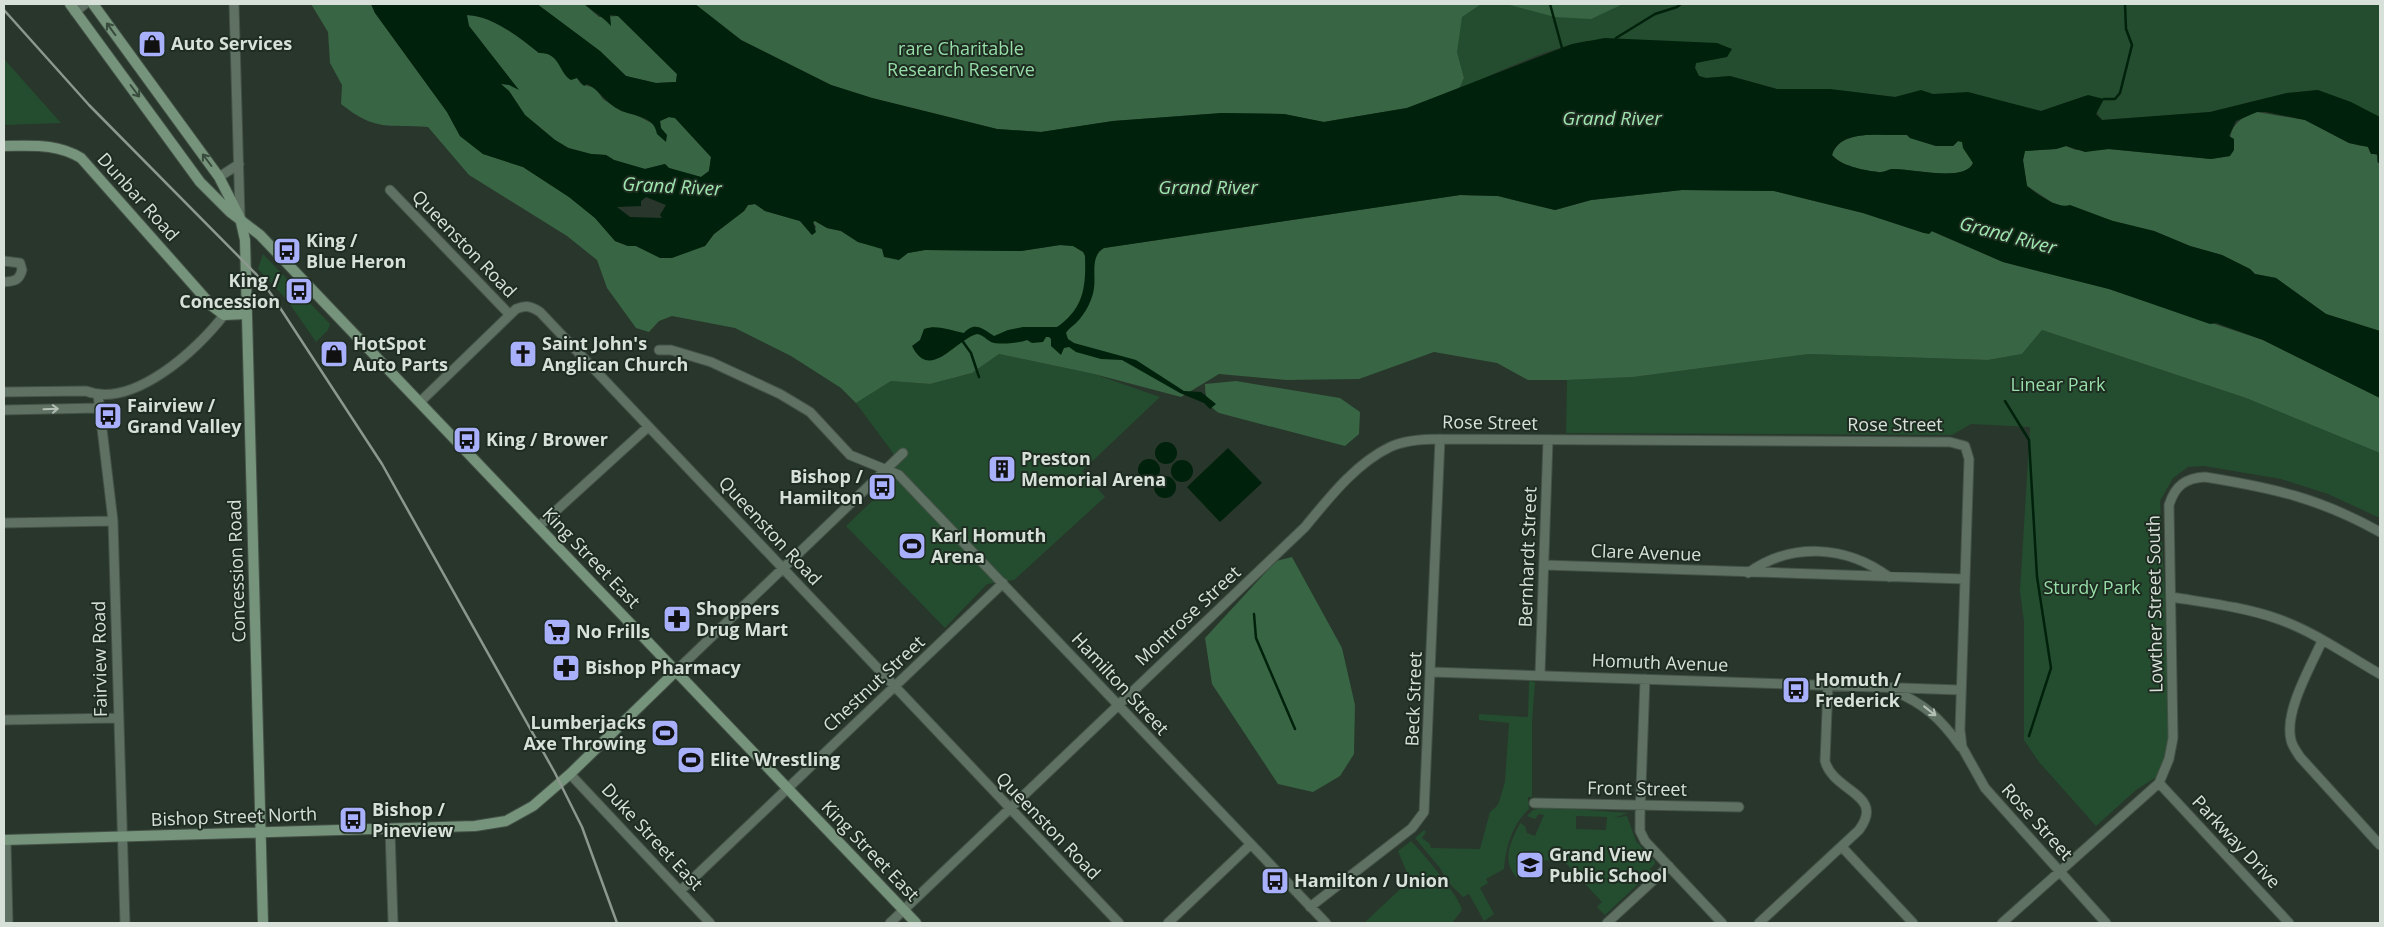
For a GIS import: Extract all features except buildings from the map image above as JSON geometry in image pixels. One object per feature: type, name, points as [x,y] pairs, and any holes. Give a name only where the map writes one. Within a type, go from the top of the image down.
[{"type":"main road","points":[[93,4],[219,177],[240,218]]},
{"type":"main road","name":"King Street East","points":[[72,8],[154,116],[200,182],[230,212],[260,235],[916,923]]},
{"type":"main road","points":[[154,116],[167,107]]},
{"type":"main road","name":"Dunbar Road","points":[[4,146],[45,145],[70,151],[81,158],[212,306],[224,316]]},
{"type":"main road","name":"Concession Road","points":[[240,218],[245,240],[263,923]]},
{"type":"main road","points":[[224,316],[246,314]]},
{"type":"main road","name":"Bishop Street North","points":[[5,840],[390,829],[475,826],[498,823],[524,813],[570,774],[676,670]]},
{"type":"street","points":[[72,8],[85,4]]},
{"type":"street","points":[[234,4],[240,218]]},
{"type":"street","points":[[219,177],[239,164]]},
{"type":"street","name":"Queenston Road","points":[[390,190],[509,314],[523,306],[532,307],[540,312],[1119,923]]},
{"type":"street","points":[[4,261],[13,261],[20,264],[22,270],[20,277],[15,281],[4,282]]},
{"type":"street","points":[[420,402],[509,314]]},
{"type":"street","points":[[4,392],[86,391],[98,395],[121,392],[165,373],[224,316]]},
{"type":"street","name":"Hamilton Street","points":[[659,350],[672,350],[711,362],[780,394],[810,412],[850,455],[899,474],[1326,923]]},
{"type":"street","name":"Fairview Road","points":[[98,395],[113,521],[125,923]]},
{"type":"street","points":[[4,410],[99,408]]},
{"type":"street","points":[[538,527],[648,427]]},
{"type":"street","name":"Rose Street","points":[[1319,510],[1339,486],[1370,459],[1391,446],[1418,439],[1960,443],[1968,452],[1969,459],[1960,730],[1962,747],[1985,788],[2106,923]]},
{"type":"street","name":"Beck Street","points":[[1310,907],[1412,828],[1424,812],[1440,439]]},
{"type":"street","name":"Bernhardt Street","points":[[1540,674],[1548,440]]},
{"type":"street","points":[[676,670],[784,569],[903,453]]},
{"type":"street","name":"Lowther Street South","points":[[2002,923],[2159,782],[2169,759],[2173,738],[2170,505],[2172,494],[2180,484],[2192,478],[2205,477],[2282,491],[2323,503],[2380,532]]},
{"type":"street","name":"Montrose Street","points":[[890,923],[1305,527],[1319,510]]},
{"type":"street","points":[[4,523],[113,521]]},
{"type":"street","points":[[1748,573],[1764,561],[1789,553],[1818,551],[1847,555],[1872,565],[1889,577]]},
{"type":"street","name":"Clare Avenue","points":[[1544,565],[1964,580]]},
{"type":"street","name":"Chestnut Street","points":[[680,891],[1003,584]]},
{"type":"street","points":[[2172,597],[2252,611],[2296,626],[2380,674]]},
{"type":"street","points":[[2322,641],[2294,706],[2289,724],[2291,741],[2300,757],[2380,845]]},
{"type":"street","name":"Homuth Avenue","points":[[1431,672],[1540,674],[1961,690]]},
{"type":"street","points":[[1646,679],[1641,835],[1722,923]]},
{"type":"street","points":[[1759,923],[1842,847],[1865,823],[1866,806],[1861,798],[1832,777],[1827,769],[1825,761],[1828,685]]},
{"type":"street","name":"Homuth Avenue","points":[[1887,688],[1912,698],[1932,711],[1962,747]]},
{"type":"street","points":[[4,720],[118,718]]},
{"type":"street","name":"Duke Street East","points":[[570,774],[710,923]]},
{"type":"street","name":"Parkway Drive","points":[[2159,782],[2289,923]]},
{"type":"street","name":"Front Street","points":[[1534,803],[1739,807]]},
{"type":"street","points":[[390,829],[393,923]]},
{"type":"street","points":[[5,840],[8,923]]},
{"type":"street","points":[[1168,923],[1251,844]]},
{"type":"street","points":[[1842,847],[1913,923]]},
{"type":"street","points":[[1607,923],[1669,866]]},
{"type":"green space","points":[[311,4],[371,4],[375,13],[447,112],[460,136],[483,154],[523,167],[569,197],[595,218],[615,241],[628,246],[636,246],[661,258],[705,246],[714,234],[744,211],[748,205],[755,204],[765,211],[800,221],[812,235],[816,227],[813,222],[815,221],[827,228],[841,231],[858,242],[908,253],[925,250],[1021,251],[1060,245],[1104,248],[1460,195],[1498,196],[1555,210],[1591,200],[1682,190],[1774,191],[1863,213],[1924,233],[1931,231],[2003,262],[2109,289],[2263,340],[2380,398],[2380,453],[2246,398],[2042,330],[2022,354],[1988,360],[1809,354],[1633,377],[1528,380],[1497,363],[1434,352],[1359,379],[1286,380],[1219,374],[1181,397],[1094,374],[999,354],[972,373],[930,384],[891,381],[856,403],[841,388],[791,356],[735,328],[672,316],[659,321],[649,332],[636,328],[607,288],[597,260],[567,236],[469,175],[428,127],[392,126],[373,123],[353,113],[341,104],[342,85],[330,63],[328,32]]},
{"type":"green space","points":[[537,4],[584,4],[599,17],[618,16],[677,74],[676,82],[656,83],[626,76],[600,51]]},
{"type":"green space","points":[[695,4],[1481,4],[1462,17],[1457,52],[1464,78],[1459,89],[1407,108],[1323,122],[1284,114],[1222,113],[1113,121],[1041,132],[997,129],[872,98],[831,85],[741,40]]},
{"type":"green space","name":"rare Charitable Research Reserve","points":[[745,4],[2380,4],[2380,144],[2318,90],[2287,93],[2210,112],[2102,120],[2085,96],[2041,111],[2005,102],[1907,94],[1895,97],[1826,89],[1777,89],[1730,76],[1706,78],[1699,76],[1695,68],[1696,63],[1704,61],[1586,41],[1537,56],[1459,89],[1464,78],[1458,56]]},
{"type":"green space","points":[[1506,4],[1623,4],[1591,19],[1555,17]]},
{"type":"green space","points":[[466,15],[476,16],[496,23],[539,53],[554,57],[562,70],[577,78],[581,84],[595,88],[603,99],[621,111],[636,115],[661,128],[660,121],[669,117],[675,118],[711,157],[709,171],[701,177],[669,168],[665,164],[645,169],[614,160],[606,155],[591,154],[569,148],[555,140],[525,115],[509,91],[500,84],[509,84],[518,89],[469,26]]},
{"type":"green space","points":[[4,59],[61,123],[4,125]]},
{"type":"green space","points":[[2257,112],[2305,120],[2349,143],[2362,146],[2363,144],[2368,147],[2370,152],[2378,156],[2378,163],[2380,162],[2380,331],[2326,314],[2276,278],[2255,274],[2250,269],[2222,255],[2190,246],[2154,231],[2053,203],[2027,186],[2023,160],[2025,151],[2056,149],[2066,146],[2076,150],[2108,149],[2211,159],[2230,156],[2230,140],[2233,128],[2242,119]]},
{"type":"green space","points":[[1867,135],[1907,135],[1910,138],[1936,146],[1953,146],[1958,141],[1963,142],[1973,163],[1968,169],[1960,172],[1937,173],[1892,169],[1880,172],[1847,165],[1832,155],[1836,147],[1850,138]]},
{"type":"green space","points":[[263,254],[330,324],[328,330],[316,342],[287,300],[258,269]]},
{"type":"green space","points":[[2042,330],[2246,398],[2380,453],[2380,518],[2328,494],[2281,479],[2204,466],[2188,467],[2173,478],[2160,501],[2169,735],[2165,763],[2155,778],[2136,790],[2096,826],[2039,762],[2024,740],[2024,622],[2020,591],[2030,427],[1971,424],[1952,435],[1566,433],[1567,380],[1633,377],[1809,354],[1988,360],[2022,354]]},
{"type":"green space","points":[[999,354],[1094,374],[1160,397],[1082,471],[1105,497],[1014,580],[987,584],[945,628],[846,526],[891,483],[893,453],[856,403],[891,381],[930,384],[972,373]]},
{"type":"green space","points":[[1236,381],[1340,398],[1360,412],[1359,434],[1345,446],[1219,413],[1208,401],[1205,384]]},
{"type":"green space","points":[[1292,557],[1342,648],[1355,705],[1354,754],[1340,776],[1313,792],[1278,784],[1212,684],[1205,638],[1276,561]]},
{"type":"green space","points":[[1529,681],[1535,682],[1532,722],[1532,797],[1528,797],[1529,809],[1518,822],[1511,836],[1506,852],[1504,869],[1486,879],[1488,883],[1480,888],[1494,914],[1484,921],[1469,894],[1463,897],[1447,881],[1440,868],[1415,838],[1424,830],[1426,832],[1422,838],[1430,844],[1431,848],[1480,849],[1490,812],[1498,805],[1505,782],[1509,723],[1479,720],[1479,714],[1528,717]]},
{"type":"green space","points":[[1546,807],[1629,813],[1613,818],[1627,816],[1636,841],[1655,862],[1649,870],[1653,870],[1605,915],[1597,907],[1602,902],[1562,859],[1557,863],[1546,860],[1532,864],[1521,876],[1526,859],[1523,858],[1517,878],[1509,864],[1510,845],[1520,823],[1525,826],[1527,833],[1535,836],[1544,815],[1539,814],[1535,819],[1527,816],[1533,810]],"holes":[[[1576,816],[1607,817],[1606,830],[1576,829]]]},
{"type":"green space","points":[[1411,841],[1448,885],[1462,910],[1452,923],[1364,923],[1410,880],[1398,851]]},
{"type":"water","name":"Grand River","points":[[371,4],[537,4],[600,51],[626,76],[656,83],[676,82],[677,74],[618,16],[610,15],[611,26],[584,4],[695,4],[741,40],[831,85],[872,98],[997,129],[1041,132],[1113,121],[1222,113],[1284,114],[1324,122],[1407,108],[1572,44],[1605,38],[1717,43],[1732,49],[1727,57],[1696,63],[1695,68],[1699,76],[1706,78],[1730,76],[1777,89],[1830,89],[1895,97],[1921,90],[1933,94],[1968,92],[2041,111],[2088,95],[2104,99],[2096,114],[2102,120],[2210,112],[2287,93],[2318,90],[2351,102],[2380,117],[2380,162],[2378,163],[2377,154],[2371,154],[2368,147],[2349,143],[2305,120],[2257,112],[2236,121],[2229,136],[2234,139],[2234,150],[2230,156],[2211,159],[2109,149],[2085,152],[2066,146],[2056,149],[2025,151],[2023,160],[2027,186],[2053,203],[2065,206],[2070,205],[2113,221],[2154,231],[2190,246],[2222,255],[2250,269],[2255,274],[2276,278],[2326,314],[2380,331],[2380,398],[2263,340],[2216,323],[2210,324],[2109,289],[2003,262],[1932,231],[1929,234],[1924,233],[1863,213],[1774,191],[1682,190],[1591,200],[1555,210],[1498,196],[1460,195],[1104,248],[1095,260],[1094,288],[1090,301],[1080,319],[1066,333],[1068,339],[1074,343],[1136,360],[1184,391],[1201,392],[1216,404],[1210,409],[1204,403],[1180,393],[1122,360],[1101,359],[1076,352],[1069,347],[1064,348],[1061,355],[1051,346],[1051,339],[1049,337],[1046,337],[1043,342],[1032,343],[1027,340],[1014,343],[999,343],[991,342],[977,334],[943,356],[935,360],[927,360],[919,356],[912,346],[920,340],[924,329],[939,328],[964,333],[972,327],[979,327],[994,336],[1008,330],[1023,327],[1057,327],[1073,312],[1082,296],[1085,278],[1085,256],[1083,252],[1073,246],[1060,245],[1021,251],[925,250],[908,253],[899,260],[884,257],[882,249],[858,242],[841,231],[827,228],[815,221],[813,222],[816,232],[812,235],[800,221],[765,211],[755,204],[748,205],[744,211],[714,234],[705,246],[672,258],[660,258],[636,246],[628,246],[615,241],[595,218],[569,197],[523,167],[483,154],[460,136],[447,112],[375,13]],"holes":[[[467,15],[477,16],[496,23],[539,53],[551,56],[571,80],[577,78],[584,86],[587,84],[592,87],[615,107],[648,120],[652,123],[657,134],[666,142],[667,135],[661,128],[660,121],[669,117],[675,118],[711,157],[709,171],[701,177],[669,168],[665,164],[645,169],[614,160],[606,155],[591,154],[568,148],[555,140],[525,115],[509,91],[501,84],[509,85],[519,90],[469,26]],[[1867,135],[1907,135],[1910,138],[1936,146],[1953,146],[1958,141],[1962,142],[1963,148],[1973,163],[1968,169],[1960,172],[1937,173],[1901,169],[1880,172],[1847,165],[1832,155],[1836,147],[1842,142],[1849,138]],[[646,197],[666,205],[660,215],[662,218],[630,217],[617,207],[641,206],[641,201]]]},
{"type":"water","points":[[1166,442],[1174,445],[1177,453],[1174,461],[1166,464],[1158,461],[1155,453],[1158,445]]},
{"type":"water","points":[[1228,448],[1262,483],[1220,522],[1187,487]]},
{"type":"water","points":[[1149,459],[1157,462],[1160,470],[1157,478],[1149,481],[1141,478],[1138,470],[1141,462]]},
{"type":"water","points":[[1182,460],[1190,463],[1193,471],[1190,479],[1182,482],[1174,479],[1171,471],[1174,463]]},
{"type":"water","points":[[1165,476],[1173,479],[1176,487],[1173,495],[1165,498],[1157,495],[1154,487],[1157,479]]},
{"type":"waterway","points":[[1550,4],[1562,48]]},
{"type":"waterway","points":[[1616,38],[1655,14],[1681,4]]},
{"type":"waterway","points":[[2104,99],[2115,99],[2120,93],[2132,45],[2126,29],[2125,4]]},
{"type":"waterway","points":[[961,339],[971,353],[979,377]]},
{"type":"waterway","points":[[2005,401],[2029,440],[2037,577],[2051,668],[2029,736]]},
{"type":"waterway","points":[[1254,614],[1256,638],[1295,729]]},
{"type":"railway","points":[[4,10],[89,105],[256,274],[271,294],[382,464],[555,773],[582,827],[617,923]]},
{"type":"place","name":"Auto Services","points":[[152,44]]},
{"type":"place","name":"King / Blue Heron","points":[[287,251]]},
{"type":"place","name":"King / Concession","points":[[299,291]]},
{"type":"place","name":"HotSpot Auto Parts","points":[[334,354]]},
{"type":"place","name":"Saint John's Anglican Church","points":[[523,354]]},
{"type":"place","name":"Fairview / Grand Valley","points":[[108,416]]},
{"type":"place","name":"King / Brower","points":[[467,440]]},
{"type":"place","name":"Preston Memorial Arena","points":[[1002,469]]},
{"type":"place","name":"Bishop / Hamilton","points":[[882,487]]},
{"type":"place","name":"Karl Homuth Arena","points":[[912,546]]},
{"type":"place","name":"Shoppers Drug Mart","points":[[677,619]]},
{"type":"place","name":"No Frills","points":[[557,632]]},
{"type":"place","name":"Bishop Pharmacy","points":[[566,668]]},
{"type":"place","name":"Homuth / Frederick","points":[[1796,690]]},
{"type":"place","name":"Lumberjacks Axe Throwing","points":[[665,733]]},
{"type":"place","name":"Elite Wrestling","points":[[691,760]]},
{"type":"place","name":"Bishop / Pineview","points":[[353,820]]},
{"type":"place","name":"Grand View Public School","points":[[1530,865]]},
{"type":"place","name":"Hamilton / Union","points":[[1275,881]]},
{"type":"park label","name":"Linear Park","points":[[2058,385]]},
{"type":"park label","name":"Sturdy Park","points":[[2092,588]]}]
